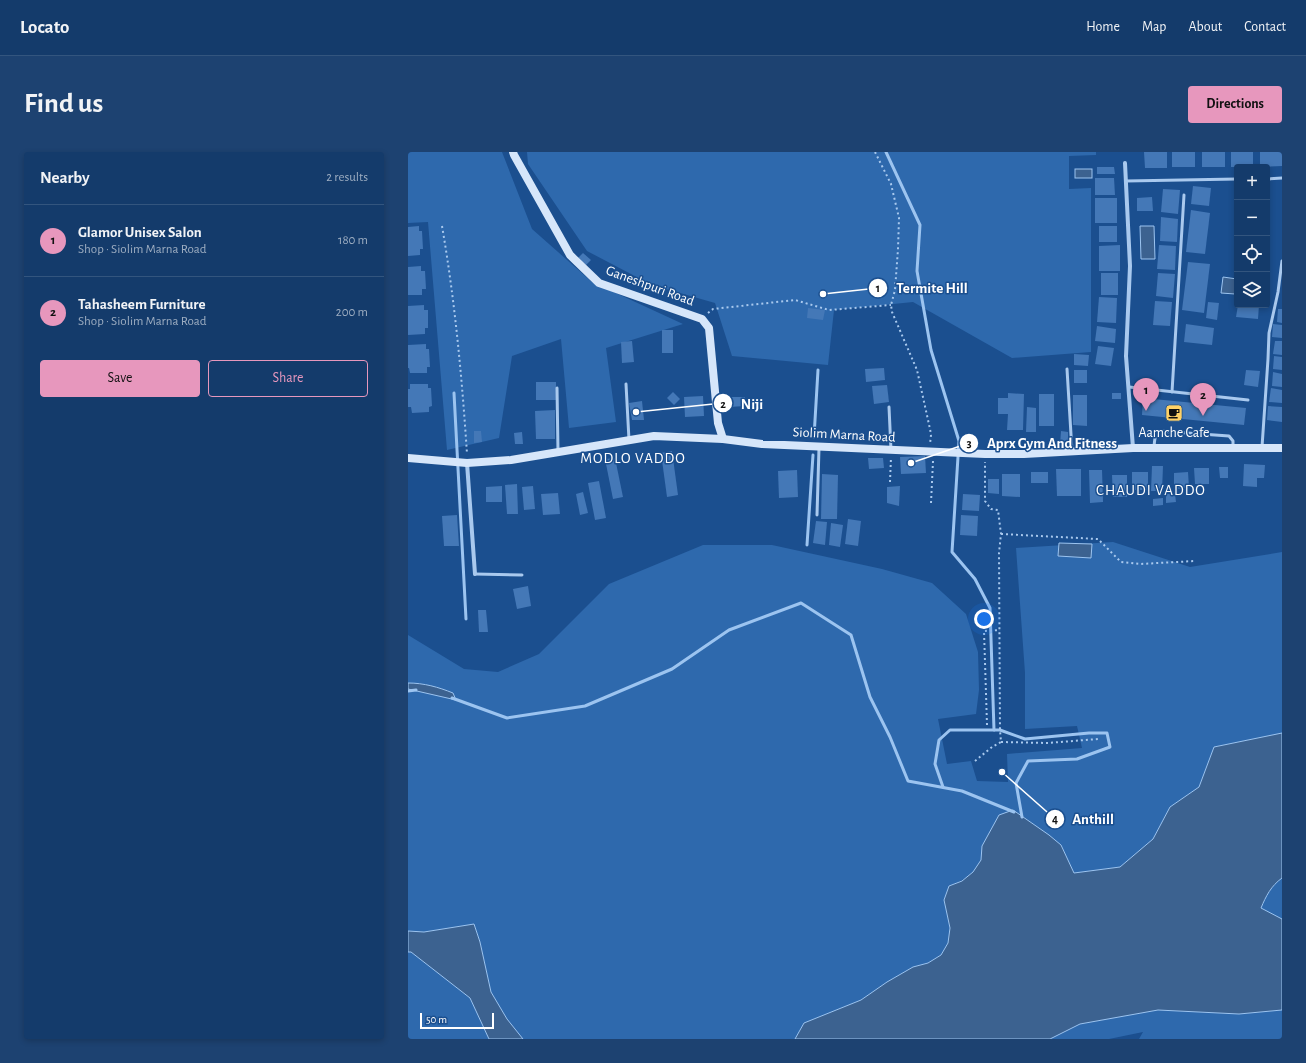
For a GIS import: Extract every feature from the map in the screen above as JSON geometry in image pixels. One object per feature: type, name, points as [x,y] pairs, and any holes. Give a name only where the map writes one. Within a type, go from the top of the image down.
[{"type":"main road","name":"Ganeshpuri Road","points":[[513,152],[570,255],[599,283],[702,320],[709,328],[718,423],[723,439]]},
{"type":"main road","name":"Siolim Marna Road","points":[[408,458],[467,463],[511,460],[654,436],[723,439],[762,444],[985,454],[1133,448],[1282,448]]},
{"type":"street","points":[[1125,163],[1130,266],[1126,356],[1133,448]]},
{"type":"street","points":[[467,463],[475,574]]},
{"type":"lane","points":[[1270,179],[1282,178]]},
{"type":"lane","points":[[1126,181],[1234,179]]},
{"type":"lane","points":[[1172,392],[1184,195]]},
{"type":"lane","points":[[1262,448],[1269,333],[1278,292],[1282,261]]},
{"type":"lane","points":[[1067,369],[1072,451]]},
{"type":"lane","points":[[626,384],[628,440]]},
{"type":"lane","points":[[1129,387],[1248,400]]},
{"type":"lane","points":[[557,388],[558,452]]},
{"type":"lane","points":[[889,408],[891,450]]},
{"type":"lane","points":[[1154,448],[1155,437],[1159,431],[1229,436],[1233,441],[1233,448]]},
{"type":"lane","points":[[817,515],[819,446]]},
{"type":"lane","points":[[475,574],[522,574]]},
{"type":"path","points":[[875,152],[891,184],[899,218],[895,290],[891,305],[892,312],[917,370],[932,435],[931,502]]},
{"type":"path","points":[[442,226],[450,272],[463,391],[467,463]]},
{"type":"path","points":[[702,320],[713,309],[795,300],[829,310],[891,305]]},
{"type":"path","points":[[890,482],[891,450]]},
{"type":"path","points":[[985,454],[985,501],[991,509],[998,510],[1001,534],[999,553],[1001,742]]},
{"type":"path","points":[[1001,534],[1098,539],[1121,562],[1140,564],[1195,561]]},
{"type":"path","points":[[987,725],[984,631],[1000,630]]},
{"type":"path","points":[[975,761],[992,747],[1001,742],[1048,743],[1098,739]]},
{"type":"shaded area","points":[[408,152],[502,152],[532,229],[592,282],[683,324],[606,348],[616,422],[569,428],[561,339],[512,356],[499,438],[447,450],[428,222],[408,223]]},
{"type":"shaded area","points":[[527,152],[1096,152],[1096,155],[1069,156],[1069,189],[1091,188],[1091,352],[1012,358],[913,302],[834,310],[828,365],[732,356],[715,303],[652,285],[587,251],[528,164]]},
{"type":"shaded area","points":[[1075,169],[1092,169],[1092,178],[1075,178]]},
{"type":"shaded area","points":[[1140,226],[1154,226],[1155,259],[1141,259]]},
{"type":"shaded area","points":[[1223,277],[1234,279],[1234,294],[1221,293]]},
{"type":"shaded area","points":[[1113,542],[1190,567],[1282,552],[1282,733],[1214,747],[1199,787],[1170,807],[1153,839],[1120,867],[1074,873],[1061,845],[1020,814],[982,846],[981,860],[976,869],[964,879],[949,886],[944,900],[950,928],[948,943],[941,955],[928,963],[913,967],[887,982],[861,1000],[804,1023],[795,1039],[523,1039],[507,1019],[491,992],[480,942],[474,924],[424,932],[408,931],[408,689],[456,699],[424,684],[408,683],[408,635],[464,669],[498,672],[539,654],[609,584],[703,545],[772,545],[882,569],[932,583],[966,614],[978,652],[979,690],[976,714],[938,719],[947,764],[971,761],[977,781],[1008,782],[1007,754],[1082,748],[1077,726],[1025,729],[1025,673],[1016,548]]},
{"type":"shaded area","points":[[1059,543],[1092,544],[1091,558],[1058,556]]},
{"type":"shaded area","points":[[408,683],[436,687],[453,693],[456,700],[408,689]]},
{"type":"shaded area","points":[[1282,733],[1282,878],[1269,892],[1261,908],[1282,919],[1282,1010],[1239,1014],[1158,1010],[1080,1024],[1050,1039],[795,1039],[804,1023],[861,1000],[887,982],[913,967],[928,963],[941,955],[948,943],[950,928],[944,900],[949,886],[962,881],[973,872],[981,860],[982,846],[999,815],[1013,810],[1049,835],[1061,845],[1074,873],[1120,867],[1153,839],[1170,807],[1199,787],[1214,747]]},
{"type":"shaded area","points":[[1282,878],[1282,919],[1260,908],[1272,888]]},
{"type":"shaded area","points":[[474,924],[480,942],[491,992],[507,1019],[523,1039],[489,1039],[470,998],[411,952],[408,952],[408,931],[424,932]]},
{"type":"shaded area","points":[[408,952],[411,952],[470,998],[489,1039],[408,1039]]},
{"type":"shaded area","points":[[1158,1010],[1239,1014],[1282,1010],[1282,1039],[1139,1039],[1143,1032],[1109,1039],[1050,1039],[1080,1024]]},
{"type":"building","points":[[1144,152],[1167,152],[1167,168],[1145,168]]},
{"type":"building","points":[[1172,152],[1195,152],[1195,167],[1172,167]]},
{"type":"building","points":[[1202,152],[1225,152],[1225,167],[1202,167]]},
{"type":"building","points":[[1231,152],[1253,152],[1253,164],[1234,164],[1234,167],[1231,167]]},
{"type":"building","points":[[1260,152],[1282,152],[1282,166],[1270,167],[1270,164],[1260,164]]},
{"type":"building","points":[[1097,167],[1114,167],[1115,174],[1097,174]]},
{"type":"building","points":[[1095,178],[1114,178],[1115,195],[1095,195]]},
{"type":"building","points":[[1193,186],[1211,188],[1209,206],[1191,204]]},
{"type":"building","points":[[1163,189],[1180,190],[1178,214],[1161,212]]},
{"type":"building","points":[[1152,197],[1153,211],[1137,211],[1137,198]]},
{"type":"building","points":[[1095,198],[1117,198],[1117,223],[1095,223]]},
{"type":"building","points":[[1191,210],[1210,213],[1205,254],[1186,252]]},
{"type":"building","points":[[1161,217],[1178,219],[1177,242],[1160,241]]},
{"type":"building","points":[[419,226],[419,231],[422,231],[423,249],[420,249],[420,255],[408,256],[408,227]]},
{"type":"building","points":[[1099,226],[1117,226],[1117,242],[1099,242]]},
{"type":"building","points":[[1120,245],[1120,271],[1099,271],[1099,246]]},
{"type":"building","points":[[1159,245],[1176,246],[1175,270],[1157,269]]},
{"type":"building","points":[[583,253],[591,260],[586,265],[578,258]]},
{"type":"building","points":[[1188,262],[1210,264],[1204,313],[1182,310]]},
{"type":"building","points":[[421,266],[421,271],[425,271],[426,289],[422,289],[422,295],[408,295],[408,267]]},
{"type":"building","points":[[1101,273],[1118,273],[1118,295],[1101,295]]},
{"type":"building","points":[[1158,273],[1175,274],[1173,298],[1156,296]]},
{"type":"building","points":[[1099,297],[1117,298],[1116,323],[1097,322]]},
{"type":"building","points":[[1155,301],[1172,302],[1170,326],[1153,325]]},
{"type":"building","points":[[1208,302],[1219,303],[1217,320],[1206,318]]},
{"type":"building","points":[[424,305],[424,310],[428,310],[428,328],[425,328],[425,334],[408,335],[408,306]]},
{"type":"building","points":[[808,308],[825,310],[823,320],[807,318]]},
{"type":"building","points":[[1238,308],[1259,308],[1258,319],[1236,317]]},
{"type":"building","points":[[1278,309],[1282,309],[1282,323],[1277,322]]},
{"type":"building","points":[[1186,324],[1214,328],[1212,345],[1184,342]]},
{"type":"building","points":[[1273,324],[1282,325],[1282,338],[1272,337]]},
{"type":"building","points":[[1097,326],[1116,329],[1115,343],[1095,341]]},
{"type":"building","points":[[662,330],[673,330],[673,353],[662,353]]},
{"type":"building","points":[[632,341],[634,362],[622,363],[621,342]]},
{"type":"building","points":[[1275,341],[1282,341],[1282,355],[1273,354]]},
{"type":"building","points":[[426,344],[426,349],[429,349],[430,367],[427,367],[427,373],[410,373],[408,368],[408,345]]},
{"type":"building","points":[[1098,346],[1114,348],[1111,366],[1095,364]]},
{"type":"building","points":[[1074,354],[1089,355],[1088,366],[1074,365]]},
{"type":"building","points":[[1274,356],[1282,357],[1282,370],[1273,369]]},
{"type":"building","points":[[884,368],[885,380],[866,382],[865,369]]},
{"type":"building","points":[[1074,370],[1087,370],[1087,383],[1074,383]]},
{"type":"building","points":[[1246,370],[1260,371],[1258,387],[1244,385]]},
{"type":"building","points":[[1273,372],[1282,374],[1282,387],[1272,386]]},
{"type":"building","points":[[536,382],[556,382],[556,400],[536,400]]},
{"type":"building","points":[[410,384],[428,384],[428,388],[431,388],[432,406],[429,407],[429,412],[412,413],[411,407],[408,407],[408,389],[410,389]]},
{"type":"building","points":[[887,385],[889,402],[874,404],[872,386]]},
{"type":"building","points":[[1271,388],[1282,390],[1282,403],[1269,402]]},
{"type":"building","points":[[673,392],[680,399],[674,405],[667,398]]},
{"type":"building","points":[[1008,393],[1024,394],[1023,430],[1007,430],[1008,414],[998,414],[998,398],[1008,398]]},
{"type":"building","points":[[1112,393],[1121,393],[1121,399],[1112,399]]},
{"type":"building","points":[[1039,394],[1054,394],[1054,426],[1039,426]]},
{"type":"building","points":[[1073,395],[1087,395],[1087,426],[1073,425]]},
{"type":"building","points":[[703,396],[704,416],[685,417],[684,397]]},
{"type":"building","points":[[729,397],[745,397],[745,406],[729,407]]},
{"type":"building","points":[[1143,398],[1246,408],[1244,425],[1142,415]]},
{"type":"building","points":[[642,401],[644,420],[632,420],[629,403]]},
{"type":"building","points":[[1268,406],[1282,407],[1282,422],[1267,420]]},
{"type":"building","points":[[1027,407],[1036,408],[1036,432],[1026,432]]},
{"type":"building","points":[[555,410],[555,439],[536,439],[535,411]]},
{"type":"building","points":[[474,431],[481,431],[482,442],[474,443]]},
{"type":"building","points":[[1061,431],[1068,432],[1068,445],[1060,445]]},
{"type":"building","points":[[522,432],[523,444],[515,444],[514,433]]},
{"type":"building","points":[[672,451],[678,495],[667,497],[661,453]]},
{"type":"building","points":[[925,456],[926,473],[901,474],[900,457]]},
{"type":"building","points":[[615,458],[623,497],[613,499],[605,459]]},
{"type":"building","points":[[868,458],[883,458],[884,468],[869,469]]},
{"type":"building","points":[[1244,464],[1265,465],[1264,478],[1257,478],[1257,487],[1243,486]]},
{"type":"building","points":[[1152,466],[1163,466],[1162,491],[1151,491]]},
{"type":"building","points":[[1219,467],[1228,467],[1228,478],[1220,478]]},
{"type":"building","points":[[1194,468],[1209,468],[1209,484],[1195,484]]},
{"type":"building","points":[[1056,469],[1081,469],[1081,496],[1057,496]]},
{"type":"building","points":[[797,470],[798,497],[779,498],[778,471]]},
{"type":"building","points":[[1089,470],[1102,470],[1103,502],[1090,503]]},
{"type":"building","points":[[1031,472],[1048,472],[1048,483],[1031,483]]},
{"type":"building","points":[[1132,472],[1148,472],[1148,490],[1132,490]]},
{"type":"building","points":[[1188,472],[1189,488],[1174,489],[1174,473]]},
{"type":"building","points":[[822,474],[838,475],[837,519],[821,519]]},
{"type":"building","points":[[1002,474],[1020,474],[1020,497],[1002,496]]},
{"type":"building","points":[[1112,475],[1127,475],[1127,497],[1113,497]]},
{"type":"building","points":[[988,479],[999,479],[999,494],[988,493]]},
{"type":"building","points":[[599,481],[606,518],[595,520],[588,483]]},
{"type":"building","points":[[517,484],[518,514],[507,514],[505,485]]},
{"type":"building","points":[[502,486],[502,502],[486,502],[486,487]]},
{"type":"building","points":[[533,486],[535,509],[524,510],[522,487]]},
{"type":"building","points":[[900,486],[899,506],[887,503],[887,487]]},
{"type":"building","points":[[583,492],[588,513],[580,515],[576,494]]},
{"type":"building","points":[[558,493],[560,514],[543,515],[541,494]]},
{"type":"building","points":[[963,494],[980,495],[979,511],[962,510]]},
{"type":"building","points":[[1166,494],[1175,494],[1176,502],[1166,503]]},
{"type":"building","points":[[1163,498],[1163,505],[1153,506],[1153,499]]},
{"type":"building","points":[[457,515],[459,546],[444,546],[442,516]]},
{"type":"building","points":[[961,515],[978,516],[977,536],[960,535]]},
{"type":"building","points":[[848,519],[861,521],[858,546],[845,544]]},
{"type":"building","points":[[816,521],[827,522],[825,545],[813,543]]},
{"type":"building","points":[[831,523],[843,525],[840,547],[829,545]]},
{"type":"building","points":[[528,586],[531,606],[517,609],[513,589]]},
{"type":"building","points":[[478,610],[486,610],[488,632],[479,632]]},
{"type":"waterway","points":[[886,152],[920,225],[917,271],[931,350],[959,441],[952,552],[975,579],[990,608],[994,730],[1000,730],[1025,739],[1089,733],[1107,733],[1110,747],[1077,759],[1028,761],[1016,783],[1022,817]]},
{"type":"waterway","points":[[814,437],[818,370]]},
{"type":"waterway","points":[[454,393],[466,619]]},
{"type":"waterway","points":[[807,545],[813,455]]},
{"type":"waterway","points":[[452,698],[507,718],[585,706],[672,669],[729,630],[801,603],[851,635],[870,697],[890,737],[908,781],[962,791],[1014,812]]},
{"type":"waterway","points":[[408,691],[416,690]]},
{"type":"waterway","points":[[943,787],[935,764],[939,740],[950,730],[994,730]]},
{"type":"place","name":"Termite Hill","points":[[823,294]]},
{"type":"place","name":"Glamor Unisex Salon","points":[[1146,411]]},
{"type":"place","name":"Niji","points":[[636,412]]},
{"type":"place","name":"Aamche Cafe","points":[[1174,413]]},
{"type":"place","name":"Tahasheem Furniture","points":[[1203,416]]},
{"type":"place","name":"Aprx Gym And Fitness","points":[[911,463]]},
{"type":"place","name":"Anthill","points":[[1002,772]]},
{"type":"district","name":"MODLO VADDO","points":[[633,458]]},
{"type":"district","name":"CHAUDI VADDO","points":[[1151,490]]}]
